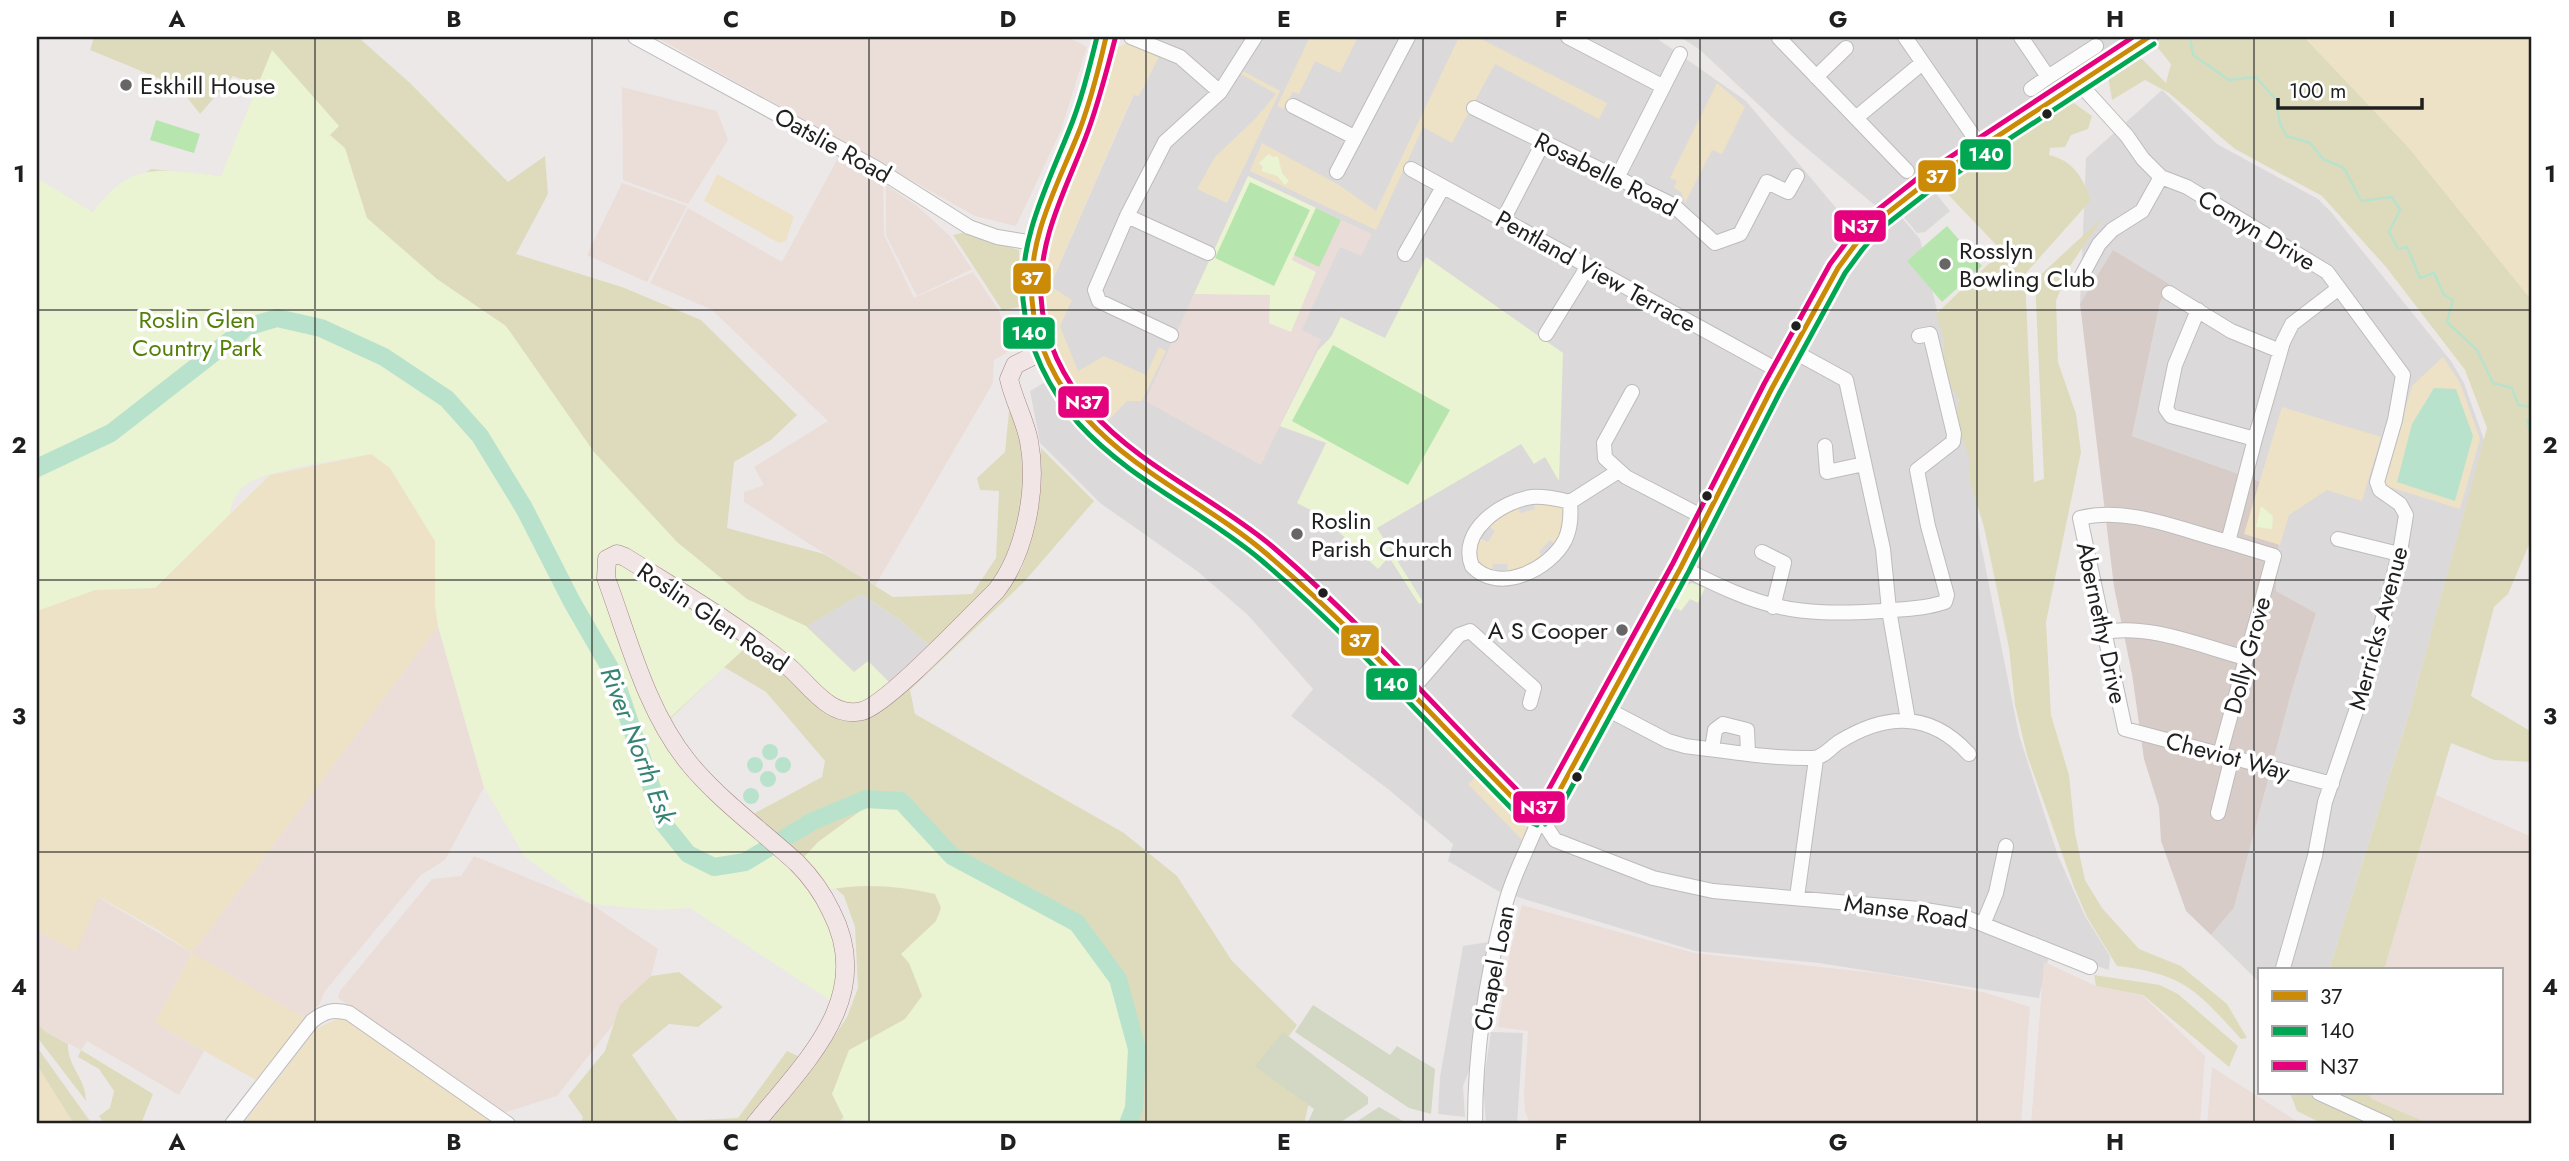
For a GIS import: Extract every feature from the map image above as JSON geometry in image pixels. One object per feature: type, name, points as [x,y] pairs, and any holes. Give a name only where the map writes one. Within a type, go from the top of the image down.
[{"type":"main road","points":[[1106,37],[1077,136],[1050,194],[1034,243],[1032,300],[1043,351],[1070,399],[1102,435],[1158,480],[1215,513],[1267,554],[1527,812],[1540,817],[1549,810],[1681,567],[1781,372],[1855,245],[1872,225],[1923,185],[2149,37]]},
{"type":"main road","name":"Roslin Glen Road","points":[[755,1124],[832,1024],[848,978],[838,923],[826,900],[798,864],[689,763],[666,733],[606,578],[607,559],[617,554],[625,557],[706,607],[790,668],[828,705],[840,711],[865,711],[899,685],[996,591],[1010,574],[1020,553],[1026,521],[1031,461],[1023,414],[1009,379],[1015,365],[1043,351]]},
{"type":"street","name":"Oatslie Road","points":[[635,37],[876,168],[969,227],[997,237],[1034,243]]},
{"type":"street","points":[[1130,37],[1168,50],[1194,67],[1220,92]]},
{"type":"street","points":[[1171,334],[1099,302],[1096,297],[1127,216],[1165,142],[1220,92],[1255,37]]},
{"type":"street","points":[[1337,173],[1408,37]]},
{"type":"street","points":[[1568,37],[1662,86]]},
{"type":"street","points":[[1905,37],[1981,147]]},
{"type":"street","points":[[2021,37],[2048,77]]},
{"type":"street","points":[[1779,38],[1908,171]]},
{"type":"street","points":[[2031,89],[2096,47]]},
{"type":"street","points":[[1816,77],[1846,48]]},
{"type":"street","points":[[1617,178],[1680,54]]},
{"type":"street","points":[[1857,117],[1922,64]]},
{"type":"street","name":"Comyn Drive","points":[[2079,83],[2161,177],[2187,187],[2327,272],[2339,288],[2403,375],[2395,420],[2377,482]]},
{"type":"street","points":[[1298,107],[1354,136]]},
{"type":"street","name":"Rosabelle Road","points":[[1474,108],[1491,110],[1544,141],[1683,212],[1715,243],[1740,234],[1767,183],[1788,192],[1797,176]]},
{"type":"street","points":[[1503,220],[1544,141]]},
{"type":"street","name":"Pentland View Terrace","points":[[1411,169],[1781,372]]},
{"type":"street","points":[[2080,279],[2099,244],[2112,230],[2142,211],[2161,177]]},
{"type":"street","points":[[1405,254],[1443,187]]},
{"type":"street","points":[[1127,216],[1208,253]]},
{"type":"street","points":[[1546,334],[1588,266]]},
{"type":"street","points":[[2228,542],[2280,352],[2292,324],[2339,288]]},
{"type":"street","points":[[2169,293],[2231,331],[2280,352]]},
{"type":"street","points":[[2198,310],[2175,365],[2166,409],[2171,416],[2255,439]]},
{"type":"street","points":[[1681,567],[1732,593],[1773,607],[1804,613],[1838,614],[1945,602],[1947,596],[1927,526],[1917,470],[1954,442],[1954,433],[1930,334],[1919,336]]},
{"type":"street","points":[[1793,351],[1846,380],[1883,549],[1889,610],[1909,720]]},
{"type":"street","points":[[1632,392],[1604,443],[1605,458],[1617,472],[1705,518]]},
{"type":"street","points":[[1825,446],[1822,464],[1827,472],[1864,464]]},
{"type":"street","points":[[1570,502],[1572,517],[1566,539],[1546,562],[1522,575],[1509,578],[1487,576],[1472,566],[1470,552],[1475,533],[1504,506],[1533,497],[1570,502],[1617,472]]},
{"type":"street","name":"Merricks Avenue","points":[[2283,968],[2332,783],[2370,670],[2399,554],[2406,515],[2400,504],[2380,490],[2377,482]]},
{"type":"street","name":"Abernethy Drive","points":[[2124,729],[2080,518],[2102,513],[2122,514],[2228,542]]},
{"type":"street","points":[[2338,539],[2399,554]]},
{"type":"street","name":"Dolly Grove","points":[[2218,813],[2226,755],[2246,658],[2274,556],[2228,542]]},
{"type":"street","points":[[1762,552],[1784,563],[1773,607]]},
{"type":"street","points":[[2104,632],[2145,630],[2246,658]]},
{"type":"street","points":[[1409,693],[1459,635],[1470,631],[1538,691]]},
{"type":"street","points":[[1603,707],[1668,741],[1712,749],[1816,759],[1855,732],[1881,722],[1909,720],[1934,726],[1955,738],[1969,754]]},
{"type":"street","points":[[1712,749],[1715,730],[1723,724],[1747,730],[1748,753]]},
{"type":"street","name":"Cheviot Way","points":[[2124,729],[2332,783]]},
{"type":"street","points":[[1797,897],[1816,759]]},
{"type":"street","name":"Manse Road","points":[[1540,817],[1555,839],[1653,878],[1713,891],[1920,909],[1984,922],[2090,967]]},
{"type":"street","name":"Chapel Loan","points":[[1475,1124],[1475,1074],[1495,951],[1506,902],[1540,817]]},
{"type":"street","points":[[1984,922],[2009,853]]},
{"type":"street","points":[[232,1124],[312,1021],[324,1012],[336,1010],[349,1013],[508,1124]]},
{"type":"street","points":[[2321,1094],[2387,1124]]},
{"type":"shaded area","points":[[94,37],[358,37],[410,83],[508,182],[545,156],[548,194],[516,254],[622,287],[701,320],[797,415],[771,440],[734,462],[727,528],[824,554],[893,597],[972,594],[996,558],[999,491],[980,490],[977,478],[1005,452],[1009,411],[1018,429],[1023,449],[1026,492],[1019,535],[1004,574],[932,648],[900,620],[861,594],[807,626],[854,672],[868,661],[878,698],[758,635],[659,728],[670,752],[699,787],[720,851],[575,599],[59,192],[93,212],[151,169],[221,176],[260,86],[233,76],[200,114],[178,86],[90,50]]},
{"type":"shaded area","points":[[656,37],[1068,37],[1087,47],[1061,130],[1016,226],[975,216]]},
{"type":"shaded area","points":[[1131,37],[1655,37],[1746,101],[1847,221],[1896,211],[1920,239],[1972,458],[1980,540],[2019,735],[2058,856],[2085,916],[2110,956],[2109,970],[2050,951],[2039,998],[1819,963],[1695,951],[1498,891],[1448,861],[1453,844],[1388,789],[1291,716],[1313,689],[1248,615],[1197,571],[1100,503],[1040,443],[1030,391],[1074,365],[1063,346],[1050,286],[1155,46]]},
{"type":"shaded area","points":[[1310,37],[1358,37],[1340,73],[1315,61],[1299,94],[1293,92],[1283,109],[1277,106]]},
{"type":"shaded area","points":[[1459,37],[1477,37],[1607,103],[1599,119],[1495,64],[1452,143],[1423,127],[1376,230],[1250,171],[1262,143],[1339,185],[1376,211]]},
{"type":"shaded area","points":[[1680,37],[2121,39],[1878,208],[1791,135],[1699,49]]},
{"type":"shaded area","points":[[2161,37],[2304,37],[2408,147],[2532,301],[2532,538],[2508,594],[2494,607],[2471,696],[2532,732],[2532,762],[2494,760],[2451,743],[2385,968],[2330,968],[2409,714],[2487,428],[2465,370],[2386,267],[2322,196],[2235,149],[2169,93],[2145,80],[2112,100],[2108,76],[2137,54],[2166,83],[2171,64],[2153,42]]},
{"type":"shaded area","points":[[2304,37],[2532,37],[2532,303],[2408,147]]},
{"type":"shaded area","points":[[1129,42],[1161,53],[1139,96],[1133,95],[1050,286],[1072,300],[1060,326],[1078,371],[1104,356],[1146,375],[1159,347],[1166,351],[1142,401],[1127,401],[1105,424],[1070,377],[1058,352],[1045,300],[1044,272],[1046,244],[1067,172],[1114,49]]},
{"type":"shaded area","points":[[1243,71],[1280,91],[1227,203],[1197,189],[1215,157],[1256,118],[1276,94],[1241,74]]},
{"type":"shaded area","points":[[1717,83],[1745,107],[1722,154],[1712,150],[1685,203],[1681,192],[1674,188],[1677,181],[1670,178]]},
{"type":"shaded area","points":[[622,87],[717,111],[728,140],[688,204],[623,180]]},
{"type":"shaded area","points":[[2162,90],[2217,144],[2318,199],[2451,361],[2464,383],[2484,440],[2409,714],[2330,968],[2258,968],[2258,981],[2211,935],[2234,908],[2292,690],[2316,613],[2276,591],[2281,489],[2132,436],[2160,303],[2169,284],[2080,304],[2086,158]]},
{"type":"shaded area","points":[[2063,102],[2074,103],[2092,116],[2088,129],[2071,135],[2065,147],[2050,148],[2049,155],[2065,161],[2076,171],[2091,200],[2025,274],[2034,482],[2044,479],[2035,280],[2104,216],[2070,266],[2056,301],[2058,362],[2076,414],[2081,452],[2046,622],[2051,715],[2069,775],[2075,833],[2085,880],[2102,908],[2139,949],[2181,966],[2227,1004],[2247,1038],[2241,1039],[2213,1008],[2175,980],[2140,969],[2117,966],[2087,917],[2027,755],[2015,705],[2009,648],[1984,527],[1970,482],[1969,457],[1955,417],[1959,400],[1944,375],[1944,340],[1936,314],[2002,251],[1939,185]]},
{"type":"shaded area","points":[[838,158],[883,182],[884,235],[914,298],[973,272],[999,311],[1013,349],[994,360],[993,383],[875,586],[744,502],[744,492],[764,485],[754,467],[828,421],[712,310],[650,283],[688,208],[782,262]]},
{"type":"shaded area","points":[[717,174],[794,216],[786,241],[779,243],[704,201]]},
{"type":"shaded area","points":[[1248,176],[1372,234],[1261,465],[1145,401]]},
{"type":"shaded area","points":[[622,183],[687,206],[647,282],[587,255]]},
{"type":"shaded area","points":[[886,185],[917,206],[950,236],[972,269],[917,296],[886,235]]},
{"type":"shaded area","points":[[1934,191],[1950,211],[1925,232],[1917,233],[1903,216]]},
{"type":"shaded area","points":[[966,232],[1019,250],[1019,307],[1002,310],[953,235]]},
{"type":"shaded area","points":[[1340,247],[1361,256],[1323,340],[1302,330]]},
{"type":"shaded area","points":[[2113,250],[2169,284],[2160,303],[2132,436],[2281,489],[2276,591],[2316,613],[2292,690],[2234,908],[2211,935],[2186,911],[2161,841],[2159,807],[2144,759],[2132,674],[2114,587],[2080,304]]},
{"type":"shaded area","points":[[1365,256],[1373,260],[1368,271],[1397,286],[1412,258],[1419,262],[1401,296],[1357,272]]},
{"type":"shaded area","points":[[2443,357],[2460,383],[2480,439],[2460,509],[2383,485],[2412,386]]},
{"type":"shaded area","points":[[2434,388],[2456,389],[2473,436],[2455,501],[2397,482],[2412,424]]},
{"type":"shaded area","points":[[2282,407],[2381,437],[2362,501],[2327,490],[2289,515],[2280,545],[2244,534]]},
{"type":"shaded area","points":[[1041,448],[1094,501],[1024,582],[910,690],[915,714],[1124,833],[1177,876],[1232,961],[1297,1025],[1268,1065],[1309,1103],[1304,1124],[1079,1124],[862,1097],[837,1124],[768,1124],[814,1067],[847,1017],[858,988],[855,927],[844,896],[753,814],[822,777],[825,761],[766,692],[724,667],[669,720],[635,567],[850,717],[1000,596],[1022,568],[1032,538]]},
{"type":"shaded area","points":[[371,454],[390,468],[435,541],[435,605],[438,626],[192,953],[158,930],[99,897],[76,952],[37,930],[37,611],[95,590],[155,588],[270,475]]},
{"type":"shaded area","points":[[1534,502],[1563,506],[1567,515],[1556,545],[1550,540],[1539,552],[1544,558],[1533,565],[1508,573],[1507,564],[1493,564],[1492,573],[1476,561],[1479,538],[1488,542],[1495,531],[1489,526],[1517,504],[1520,513],[1535,509]]},
{"type":"shaded area","points":[[861,594],[900,620],[932,648],[892,685],[855,673],[806,626]]},
{"type":"shaded area","points":[[438,626],[484,787],[445,860],[421,875],[325,991],[319,1005],[305,1018],[192,953]]},
{"type":"shaded area","points":[[1446,740],[1474,768],[1464,777],[1436,750]]},
{"type":"shaded area","points":[[767,744],[773,744],[778,752],[776,758],[767,760],[762,755],[762,749]]},
{"type":"shaded area","points":[[752,757],[758,757],[763,765],[761,771],[752,773],[747,768],[747,762]]},
{"type":"shaded area","points":[[780,757],[786,757],[791,765],[789,771],[780,773],[775,768],[775,762]]},
{"type":"shaded area","points":[[765,771],[771,771],[776,779],[774,785],[765,787],[760,782],[760,776]]},
{"type":"shaded area","points":[[1480,773],[1525,818],[1527,827],[1522,840],[1468,784]]},
{"type":"shaded area","points":[[748,788],[754,788],[759,796],[757,802],[748,804],[743,799],[743,793]]},
{"type":"shaded area","points":[[2436,795],[2532,837],[2532,1124],[2430,1124],[2372,1099],[2368,1094],[2502,1094],[2502,968],[2385,968]]},
{"type":"shaded area","points":[[474,856],[591,904],[658,949],[651,976],[557,1096],[503,1113],[338,998],[340,991],[432,879],[461,876]]},
{"type":"shaded area","points":[[98,897],[192,953],[155,1023],[204,1051],[179,1095],[87,1041],[81,1050],[46,1032],[37,1023],[37,930],[76,952]]},
{"type":"shaded area","points":[[1522,905],[1694,953],[1884,974],[1983,992],[2030,1007],[2021,1124],[1531,1124],[1525,1112],[1524,1094],[1528,1031],[1498,1027],[1510,952]]},
{"type":"shaded area","points":[[1488,942],[1489,963],[1472,1063],[1463,1086],[1465,1117],[1438,1114],[1440,1077],[1463,946]]},
{"type":"shaded area","points":[[192,953],[305,1018],[256,1080],[155,1023]]},
{"type":"shaded area","points":[[2044,962],[2096,986],[2142,995],[2205,1056],[2200,1124],[2031,1124]]},
{"type":"shaded area","points":[[679,972],[723,1007],[698,1027],[669,1024],[632,1055],[678,1121],[738,1118],[787,1051],[800,1057],[748,1124],[580,1124],[583,1117],[568,1096],[605,1051],[620,1005],[651,976]]},
{"type":"shaded area","points":[[2094,975],[2160,985],[2178,994],[2238,1046],[2229,1067],[2143,995],[2096,986]]},
{"type":"shaded area","points":[[1313,1005],[1390,1055],[1397,1046],[1435,1069],[1431,1114],[1409,1108],[1295,1032]]},
{"type":"shaded area","points":[[337,1019],[350,1020],[495,1124],[243,1124],[317,1028]]},
{"type":"shaded area","points":[[37,1023],[46,1032],[68,1044],[70,1059],[83,1085],[86,1101],[37,1037]]},
{"type":"shaded area","points":[[1283,1032],[1368,1097],[1368,1104],[1338,1124],[1307,1124],[1314,1109],[1255,1066]]},
{"type":"shaded area","points":[[1491,1032],[1523,1033],[1517,1124],[1486,1124],[1483,1085]]},
{"type":"shaded area","points":[[37,1047],[92,1124],[74,1124],[37,1065]]},
{"type":"shaded area","points":[[81,1050],[153,1094],[141,1124],[104,1124],[99,1116],[110,1108],[114,1091],[99,1069],[78,1057]]},
{"type":"shaded area","points":[[37,1065],[74,1124],[37,1124]]},
{"type":"shaded area","points":[[2212,1067],[2298,1122],[2302,1124],[2207,1124]]},
{"type":"shaded area","points":[[2290,1094],[2307,1094],[2373,1124],[2323,1124],[2297,1111]]},
{"type":"shaded area","points":[[2336,1094],[2368,1094],[2372,1099],[2430,1124],[2402,1124]]},
{"type":"shaded area","points":[[1379,1107],[1408,1124],[1353,1124]]},
{"type":"green space","name":"Roslin Glen Country Park","points":[[272,50],[339,126],[330,135],[345,148],[367,218],[437,279],[506,326],[594,452],[677,542],[747,599],[806,626],[854,672],[868,661],[892,685],[878,698],[841,707],[758,636],[659,728],[685,769],[718,805],[793,869],[818,842],[867,806],[899,805],[952,862],[1073,926],[1114,979],[1132,1047],[1130,1107],[1123,1124],[847,1124],[832,1094],[849,1050],[905,1019],[922,996],[909,963],[901,954],[936,921],[941,908],[935,894],[881,886],[827,890],[842,963],[834,1003],[690,908],[656,910],[591,904],[525,857],[484,787],[438,626],[435,605],[435,541],[390,468],[371,454],[286,470],[244,486],[234,499],[230,514],[155,588],[95,590],[37,611],[37,178],[93,212],[121,183],[149,172],[221,176]]},
{"type":"green space","points":[[156,120],[200,134],[194,153],[150,140]]},
{"type":"green space","points":[[1269,154],[1278,156],[1282,173],[1289,181],[1285,185],[1277,176],[1261,171],[1263,167],[1259,163]]},
{"type":"green space","points":[[1248,176],[1316,208],[1292,260],[1316,272],[1291,332],[1269,323],[1270,295],[1194,294]]},
{"type":"green space","points":[[1250,182],[1310,210],[1274,286],[1215,258]]},
{"type":"green space","points":[[1316,208],[1341,220],[1319,267],[1294,255]]},
{"type":"green space","name":"Rosslyn Bowling Club","points":[[1947,226],[1982,266],[1942,302],[1907,261]]},
{"type":"green space","points":[[1426,257],[1563,353],[1559,481],[1545,457],[1534,464],[1521,444],[1377,528],[1423,602],[1419,604],[1389,557],[1378,569],[1322,516],[1297,503],[1326,443],[1280,426],[1318,350],[1331,337],[1341,317],[1385,338]]},
{"type":"green space","points":[[1333,345],[1450,410],[1408,485],[1292,421]]},
{"type":"green space","points":[[2261,506],[2273,516],[2272,529],[2256,527]]},
{"type":"green space","points":[[1692,583],[1705,588],[1698,603],[1690,599],[1681,611],[1670,605],[1683,586]]},
{"type":"waterway","points":[[2190,37],[2193,55],[2229,80],[2256,77],[2276,100],[2280,124],[2287,136],[2310,143],[2323,159],[2344,168],[2361,201],[2392,197],[2400,210],[2389,232],[2398,249],[2407,247],[2420,278],[2434,273],[2444,295],[2453,300],[2447,322],[2477,350],[2493,383],[2512,388],[2518,405],[2532,407]]},
{"type":"waterway","name":"River North Esk","points":[[37,468],[111,433],[247,327],[277,318],[321,328],[384,357],[447,399],[480,436],[524,508],[572,602],[613,673],[664,824],[688,854],[714,867],[745,862],[813,821],[866,799],[901,801],[952,856],[1077,923],[1118,979],[1137,1049],[1134,1108],[1128,1124]]},
{"type":"waterway","points":[[2532,422],[2527,420],[2532,438]]},
{"type":"transit line","name":"140","points":[[1097,37],[1077,109],[1043,194],[1025,256],[1025,317],[1029,334],[1049,382],[1068,411],[1099,444],[1144,479],[1239,542],[1261,560],[1329,622],[1521,818],[1537,825]]},
{"type":"transit line","name":"37","points":[[1106,37],[1084,118],[1046,212],[1034,255],[1034,316],[1049,364],[1075,406],[1106,438],[1268,555],[1368,648],[1527,812],[1540,817]]},
{"type":"transit line","name":"N37","points":[[1115,39],[1092,120],[1056,212],[1044,253],[1041,275],[1043,313],[1051,343],[1064,372],[1081,399],[1111,431],[1156,466],[1251,529],[1307,577],[1532,805],[1539,807],[1673,563],[1764,384],[1830,264],[1848,240],[1866,219],[1918,178],[2133,37]]},
{"type":"transit line","name":"37","points":[[1540,817],[1549,810],[1681,567],[1772,388],[1838,268],[1855,245],[1872,225],[1923,185],[2149,37]]},
{"type":"transit line","name":"140","points":[[1545,824],[1557,814],[1689,571],[1780,392],[1845,273],[1862,250],[1878,231],[1928,192],[2154,44]]},
{"type":"place","name":"Eskhill House","points":[[126,85]]},
{"type":"place","name":"Rosslyn Bowling Club","points":[[1945,264]]},
{"type":"place","name":"Roslin Parish Church","points":[[1297,534]]},
{"type":"place","name":"A S Cooper","points":[[1622,630]]}]
